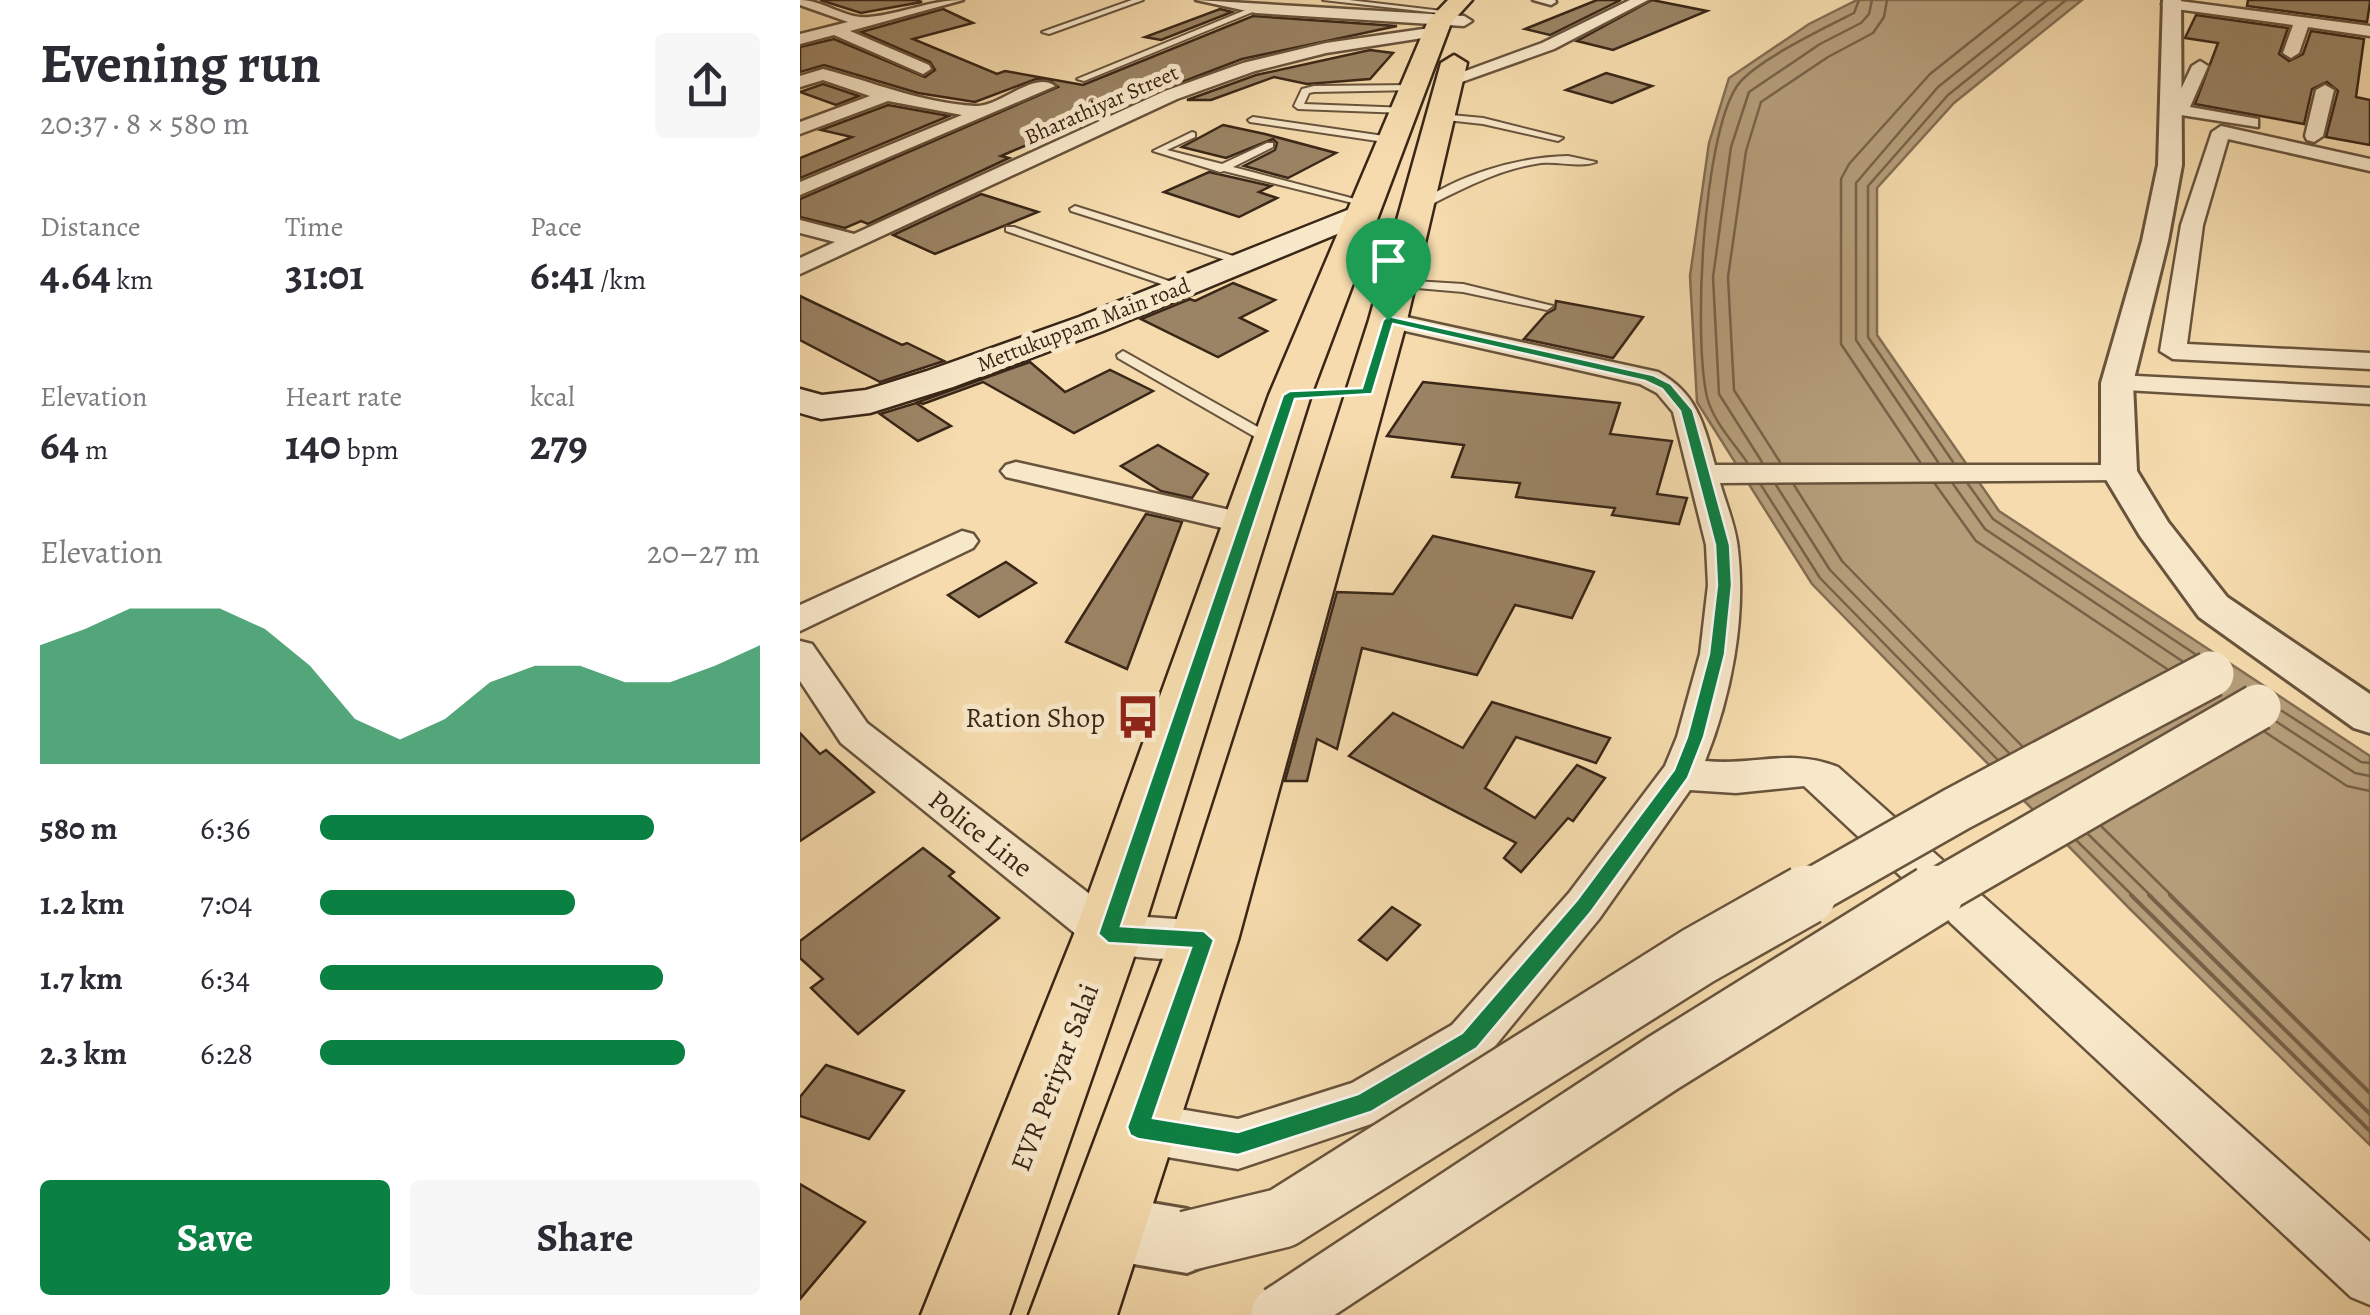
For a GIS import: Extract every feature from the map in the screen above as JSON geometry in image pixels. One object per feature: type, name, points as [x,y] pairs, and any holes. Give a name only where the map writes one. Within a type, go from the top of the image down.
[{"type":"main road","name":"EVR Periyar Salai","points":[[965,1315],[1108,934],[1290,395],[1381,208],[1439,56]]},
{"type":"main road","name":"EVR Periyar Salai","points":[[1073,1315],[1204,940],[1393,302],[1381,208]]},
{"type":"main road","name":"Mettukuppam Main road","points":[[800,401],[821,407],[870,401],[1091,324],[1381,208]]},
{"type":"main road","points":[[1290,395],[1367,392]]},
{"type":"street","points":[[800,0],[864,23]]},
{"type":"street","points":[[800,39],[952,0]]},
{"type":"street","points":[[1204,0],[1256,9],[1439,56],[1548,46],[1641,0]]},
{"type":"street","points":[[1538,0],[1552,2]]},
{"type":"street","points":[[2215,0],[2369,35]]},
{"type":"street","points":[[2176,4],[2369,35]]},
{"type":"street","points":[[2176,4],[2176,39]]},
{"type":"street","points":[[2176,4],[2170,164],[2155,241],[2117,384],[2119,471],[2153,528],[2213,607],[2370,716]]},
{"type":"street","points":[[2291,53],[2302,22]]},
{"type":"street","points":[[834,30],[923,69]]},
{"type":"street","name":"Bharathiyar Street","points":[[800,268],[1171,94],[1249,67],[1326,48],[1439,56]]},
{"type":"street","points":[[2175,109],[2200,66]]},
{"type":"street","points":[[800,82],[823,74],[887,96],[982,113]]},
{"type":"street","points":[[800,189],[1046,86]]},
{"type":"street","points":[[2314,136],[2324,90]]},
{"type":"street","points":[[800,128],[887,96]]},
{"type":"street","points":[[2175,109],[2370,148]]},
{"type":"street","points":[[2370,164],[2221,132],[2192,226],[2173,351],[2370,362]]},
{"type":"street","points":[[800,226],[855,242]]},
{"type":"street","points":[[1138,1127],[1238,1144],[1363,1104],[1469,1041],[1584,906],[1681,773],[1696,737],[1717,654],[1724,585],[1722,545],[1686,410],[1666,386],[1649,378],[1393,302]]},
{"type":"street","points":[[2117,384],[2370,396]]},
{"type":"street","points":[[1016,471],[1248,524]]},
{"type":"street","points":[[1701,474],[2119,471]]},
{"type":"street","points":[[800,619],[962,542]]},
{"type":"street","points":[[1104,1228],[1186,1241],[1282,1218],[1698,956],[1956,809],[2265,645]]},
{"type":"street","name":"Police Line","points":[[800,653],[854,733],[1108,934]]},
{"type":"street","points":[[1281,1315],[1664,1063],[1954,882],[2309,676]]},
{"type":"street","points":[[1681,773],[1715,779],[1756,778],[1803,768],[1824,778],[2370,1278]]},
{"type":"street","points":[[1108,934],[1204,940]]},
{"type":"lane","points":[[1046,32],[1139,0]]},
{"type":"lane","points":[[1327,0],[1439,56],[1482,121],[1558,138]]},
{"type":"lane","points":[[1082,79],[1256,9]]},
{"type":"lane","points":[[1439,56],[1298,106],[1305,92],[1439,56]]},
{"type":"lane","points":[[1254,120],[1439,56]]},
{"type":"lane","points":[[1192,135],[1158,151],[1381,208],[1511,167],[1558,158],[1591,162]]},
{"type":"lane","points":[[1220,168],[1270,145]]},
{"type":"lane","points":[[1075,209],[1242,262]]},
{"type":"lane","points":[[1010,229],[1180,288]]},
{"type":"lane","points":[[1393,302],[1463,288],[1547,306]]},
{"type":"lane","points":[[1123,355],[1274,442]]},
{"type":"water","points":[[1857,0],[2082,0],[1954,103],[1877,188],[1877,335],[1999,511],[2370,756],[2370,1145],[2130,909],[1812,584],[1697,402],[1690,276],[1709,143],[1729,78],[1809,24]]},
{"type":"building","points":[[820,0],[916,0],[922,2],[861,13]]},
{"type":"building","points":[[1597,0],[1621,0],[1550,35],[1525,29]]},
{"type":"building","points":[[1652,0],[1707,11],[1613,50],[1577,41]]},
{"type":"building","points":[[2248,0],[2370,3],[2367,22],[2247,6]]},
{"type":"building","points":[[943,9],[973,23],[913,39],[997,74],[1005,71],[1083,85],[1253,16],[1397,26],[1242,59],[1143,97],[1137,95],[1035,136],[1043,138],[868,224],[861,221],[845,228],[800,217],[800,199],[1058,87],[1048,79],[1036,79],[975,102],[918,93],[824,65],[800,72],[800,47],[834,39],[925,77],[935,70],[930,62],[861,32]]},
{"type":"building","points":[[1220,9],[1232,12],[1161,40],[1145,37]]},
{"type":"building","points":[[2196,15],[2288,28],[2279,54],[2289,61],[2303,54],[2311,31],[2364,39],[2356,97],[2370,100],[2370,145],[2326,137],[2338,91],[2327,82],[2312,89],[2304,124],[2195,104],[2218,43],[2185,38]]},
{"type":"building","points":[[1370,50],[1393,53],[1370,79],[1307,84],[1274,77],[1211,100],[1187,100],[1256,75]]},
{"type":"building","points":[[1606,73],[1652,86],[1612,103],[1566,90]]},
{"type":"building","points":[[823,84],[859,96],[836,105],[800,92]]},
{"type":"building","points":[[888,105],[949,116],[800,178],[800,158],[852,137],[821,130]]},
{"type":"building","points":[[1223,125],[1336,153],[1288,178],[1244,166],[1275,150],[1277,143],[1273,139],[1226,158],[1182,147]]},
{"type":"building","points":[[1209,172],[1271,186],[1259,192],[1277,198],[1239,217],[1164,192]]},
{"type":"building","points":[[981,194],[1038,212],[935,254],[893,235]]},
{"type":"building","points":[[1233,283],[1275,300],[1240,318],[1267,331],[1218,357],[1141,319],[1190,299],[1195,301]]},
{"type":"building","points":[[800,296],[944,361],[880,382],[800,340]]},
{"type":"building","points":[[1556,301],[1643,317],[1613,358],[1524,339],[1555,309]]},
{"type":"building","points":[[1030,362],[1065,392],[1110,370],[1153,391],[1074,433],[983,382],[923,404],[918,402]]},
{"type":"building","points":[[1423,382],[1620,403],[1610,434],[1672,441],[1657,494],[1687,498],[1679,524],[1612,515],[1615,508],[1516,497],[1520,483],[1452,477],[1464,445],[1387,436]]},
{"type":"building","points":[[916,403],[951,426],[918,441],[880,414]]},
{"type":"building","points":[[1158,445],[1208,474],[1192,498],[1161,491],[1121,466]]},
{"type":"building","points":[[1146,514],[1182,522],[1127,669],[1066,642]]},
{"type":"building","points":[[1433,536],[1594,572],[1572,618],[1515,605],[1477,675],[1362,648],[1337,749],[1317,739],[1307,781],[1285,781],[1337,592],[1393,594]]},
{"type":"building","points":[[1006,562],[1036,583],[979,617],[948,595]]},
{"type":"building","points":[[1492,702],[1610,738],[1596,763],[1516,737],[1485,788],[1535,818],[1577,765],[1605,778],[1573,821],[1568,818],[1521,872],[1504,858],[1516,843],[1349,756],[1393,713],[1463,748]]},
{"type":"building","points":[[800,733],[820,754],[826,750],[874,792],[800,841]]},
{"type":"building","points":[[923,848],[954,872],[949,876],[999,918],[858,1034],[811,988],[823,979],[800,958],[800,941]]},
{"type":"building","points":[[1392,907],[1420,925],[1387,960],[1359,940]]},
{"type":"building","points":[[826,1065],[904,1091],[869,1139],[800,1116],[800,1097]]},
{"type":"building","points":[[800,1184],[865,1222],[800,1299]]},
{"type":"place","name":"Ration Shop","points":[[1138,717]]},
{"type":"route","points":[[1388,320],[1649,378],[1676,396],[1686,410],[1722,545],[1724,585],[1717,654],[1696,737],[1681,773],[1584,906],[1469,1041],[1363,1104],[1238,1144],[1138,1127],[1204,940],[1108,934],[1290,395],[1367,392],[1388,320]]}]
